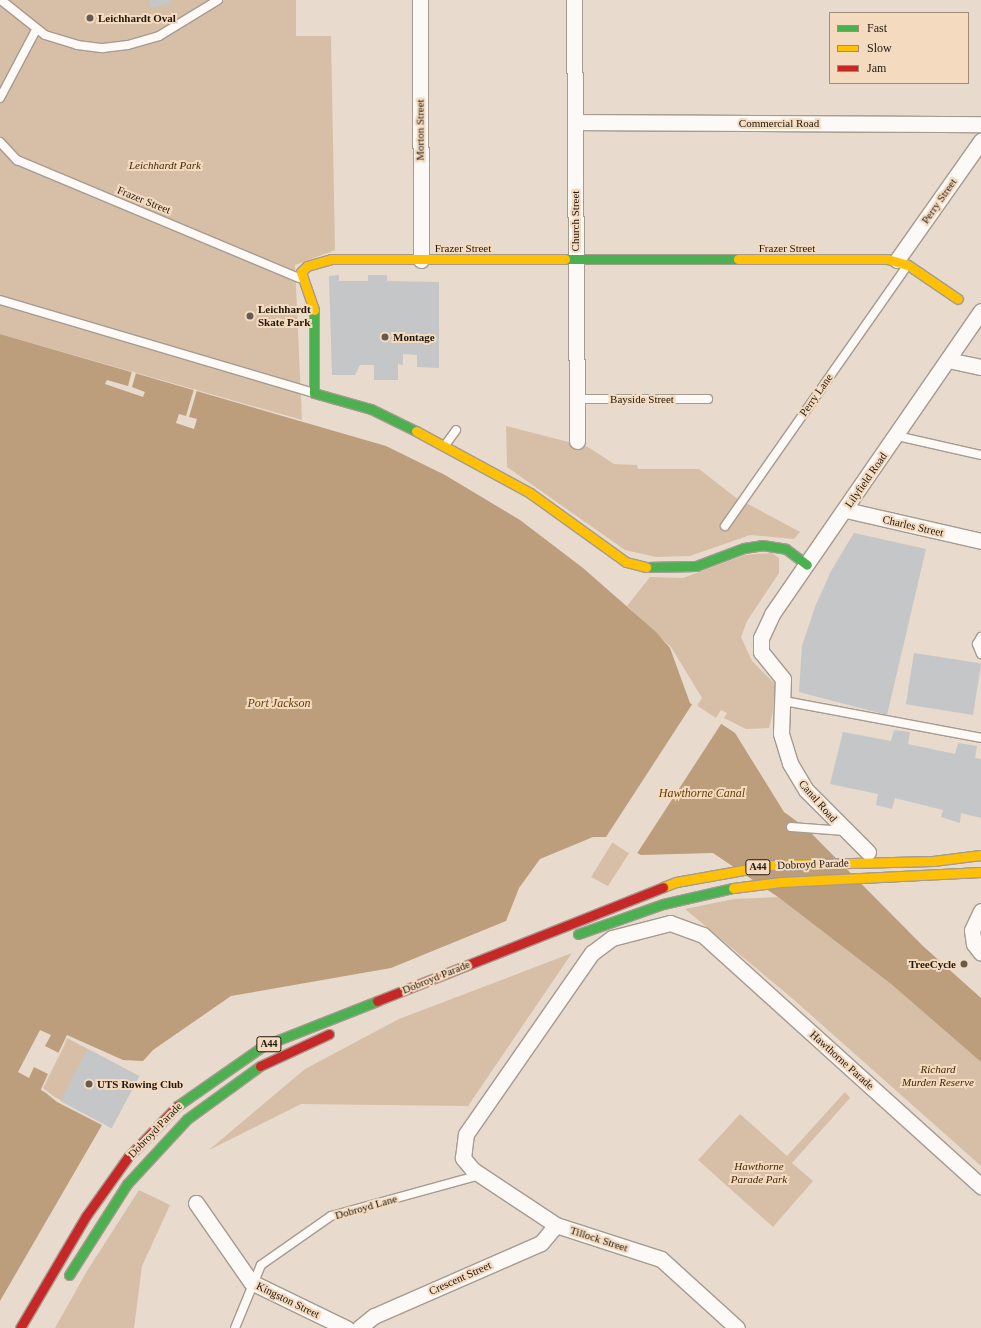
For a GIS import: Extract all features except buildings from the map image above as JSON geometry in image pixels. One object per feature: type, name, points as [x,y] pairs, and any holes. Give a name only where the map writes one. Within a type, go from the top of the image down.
[{"type":"main road","name":"Frazer Street","points":[[301,279],[307,266],[318,261],[575,260],[902,263]]},
{"type":"main road","points":[[902,263],[958,299]]},
{"type":"main road","points":[[301,279],[314,306],[314,393],[371,409],[446,445],[530,493],[626,562],[646,567],[696,566],[744,548],[766,545],[786,549],[808,565]]},
{"type":"main road","name":"Dobroyd Parade","points":[[20,1328],[86,1216],[128,1157],[158,1124],[206,1082],[263,1046],[293,1032],[626,899],[676,882],[771,865],[893,862],[981,855]]},
{"type":"main road","name":"Dobroyd Parade","points":[[572,937],[694,895],[737,887],[781,882],[909,878],[981,872]]},
{"type":"main road","name":"Dobroyd Parade","points":[[63,1285],[120,1194],[146,1160],[187,1119],[256,1068],[339,1030]]},
{"type":"street","name":"Morton Street","points":[[420,0],[421,260]]},
{"type":"street","name":"Church Street","points":[[574,0],[577,441]]},
{"type":"street","name":"Commercial Road","points":[[576,122],[981,124]]},
{"type":"street","name":"Perry Street","points":[[902,263],[981,142]]},
{"type":"street","name":"Lilyfield Road","points":[[761,652],[761,638],[766,626],[981,312]]},
{"type":"street","points":[[948,360],[981,367]]},
{"type":"street","name":"Charles Street","points":[[846,510],[981,541]]},
{"type":"street","name":"Canal Road","points":[[761,652],[783,679],[784,701],[781,733],[790,763],[806,790],[845,831],[868,852]]},
{"type":"street","points":[[981,911],[972,930],[974,944],[981,953]]},
{"type":"street","name":"Hawthorne Parade","points":[[462,1151],[466,1134],[592,953],[612,938],[670,923],[703,935],[981,1186]]},
{"type":"street","name":"Tillock Street","points":[[462,1151],[466,1164],[480,1175],[556,1225],[661,1259],[737,1328]]},
{"type":"street","name":"Kingston Street","points":[[196,1203],[251,1282],[346,1328]]},
{"type":"street","name":"Crescent Street","points":[[359,1328],[374,1316],[541,1243],[556,1225]]},
{"type":"lane","points":[[1,0],[36,30],[59,40],[89,47],[128,45],[176,27],[218,0]]},
{"type":"lane","points":[[0,98],[36,30]]},
{"type":"lane","name":"Frazer Street","points":[[0,142],[17,160],[301,279]]},
{"type":"lane","name":"Perry Lane","points":[[724,526],[902,263]]},
{"type":"lane","points":[[0,300],[314,393]]},
{"type":"lane","name":"Bayside Street","points":[[577,399],[708,399]]},
{"type":"lane","points":[[446,445],[456,430]]},
{"type":"lane","points":[[897,436],[981,454]]},
{"type":"lane","points":[[981,638],[977,644],[981,654]]},
{"type":"lane","points":[[784,701],[981,738]]},
{"type":"lane","points":[[791,827],[845,831]]},
{"type":"lane","name":"Dobroyd Lane","points":[[235,1328],[251,1282],[260,1265],[331,1216],[480,1175]]},
{"type":"green space","name":"Leichhardt Park","points":[[0,0],[296,0],[296,36],[331,36],[335,250],[295,265],[302,420],[0,334]]},
{"type":"green space","points":[[506,426],[588,447],[614,464],[637,465],[638,469],[699,469],[735,497],[800,532],[794,539],[750,535],[690,556],[656,557],[625,550],[507,467]]},
{"type":"green space","points":[[772,553],[779,558],[779,573],[747,621],[741,637],[752,661],[775,684],[776,699],[769,728],[746,729],[724,718],[727,713],[721,710],[608,886],[591,877],[702,698],[671,647],[627,606],[650,577],[683,578],[745,555]]},
{"type":"green space","name":"Richard Murden Reserve","points":[[778,897],[891,984],[981,1062],[981,1166],[793,999],[685,909],[734,899]]},
{"type":"green space","points":[[572,953],[468,1106],[301,1104],[209,1150],[305,1069],[399,1019]]},
{"type":"green space","name":"UTS Rowing Club","points":[[67,1038],[139,1076],[112,1127],[41,1090],[48,1074],[34,1067],[45,1046],[60,1053]]},
{"type":"green space","name":"Hawthorne Parade Park","points":[[845,1092],[850,1098],[792,1163],[813,1181],[773,1227],[698,1160],[740,1114],[787,1156]]},
{"type":"green space","points":[[139,1190],[170,1205],[142,1266],[134,1328],[55,1328],[87,1271]]},
{"type":"water","name":"Port Jackson","points":[[0,334],[386,446],[445,475],[520,520],[583,568],[656,632],[670,648],[690,703],[735,733],[784,812],[806,828],[923,946],[981,998],[981,1062],[891,984],[778,897],[713,853],[641,855],[606,837],[593,837],[540,859],[519,888],[506,921],[391,968],[231,996],[153,1050],[143,1061],[123,1060],[67,1035],[41,1089],[57,1102],[102,1125],[0,1301]]},
{"type":"pier","points":[[132,371],[136,373],[132,387],[145,392],[143,397],[105,384],[107,380],[128,386]]},
{"type":"pier","points":[[194,389],[197,390],[189,417],[197,419],[194,429],[176,423],[179,414],[186,416]]},
{"type":"pier","points":[[693,703],[722,722],[635,857],[605,838]]},
{"type":"pier","points":[[40,1030],[51,1035],[45,1046],[59,1053],[68,1038],[43,1088],[57,1099],[41,1090],[48,1074],[34,1067],[29,1078],[18,1072]]},
{"type":"traffic: fast","points":[[565,259],[738,259]]},
{"type":"traffic: fast","points":[[314,310],[314,393],[371,409],[416,431]]},
{"type":"traffic: fast","points":[[646,567],[696,566],[744,548],[762,545],[786,549],[807,565]]},
{"type":"traffic: fast","points":[[578,934],[663,904],[733,888]]},
{"type":"traffic: fast","points":[[177,1106],[263,1046],[377,1001]]},
{"type":"traffic: fast","points":[[69,1275],[127,1184],[187,1119],[260,1066]]},
{"type":"traffic: slow","points":[[314,310],[301,272],[307,266],[331,259],[565,259]]},
{"type":"traffic: slow","points":[[738,259],[887,259],[908,265],[958,299]]},
{"type":"traffic: slow","points":[[416,431],[530,493],[626,562],[646,567]]},
{"type":"traffic: slow","points":[[663,887],[676,882],[771,865],[933,861],[981,855]]},
{"type":"traffic: slow","points":[[733,888],[781,882],[981,872]]},
{"type":"traffic: jam","points":[[377,1001],[663,887]]},
{"type":"traffic: jam","points":[[260,1066],[329,1034]]},
{"type":"traffic: jam","points":[[20,1328],[86,1216],[128,1157],[177,1106]]},
{"type":"place","name":"Leichhardt Oval","points":[[90,18]]},
{"type":"place","name":"Leichhardt Skate Park","points":[[250,316]]},
{"type":"place","name":"Montage","points":[[385,337]]},
{"type":"place","name":"TreeCycle","points":[[964,964]]},
{"type":"place","name":"UTS Rowing Club","points":[[89,1084]]},
{"type":"water label","name":"Hawthorne Canal","points":[[702,794]]}]
